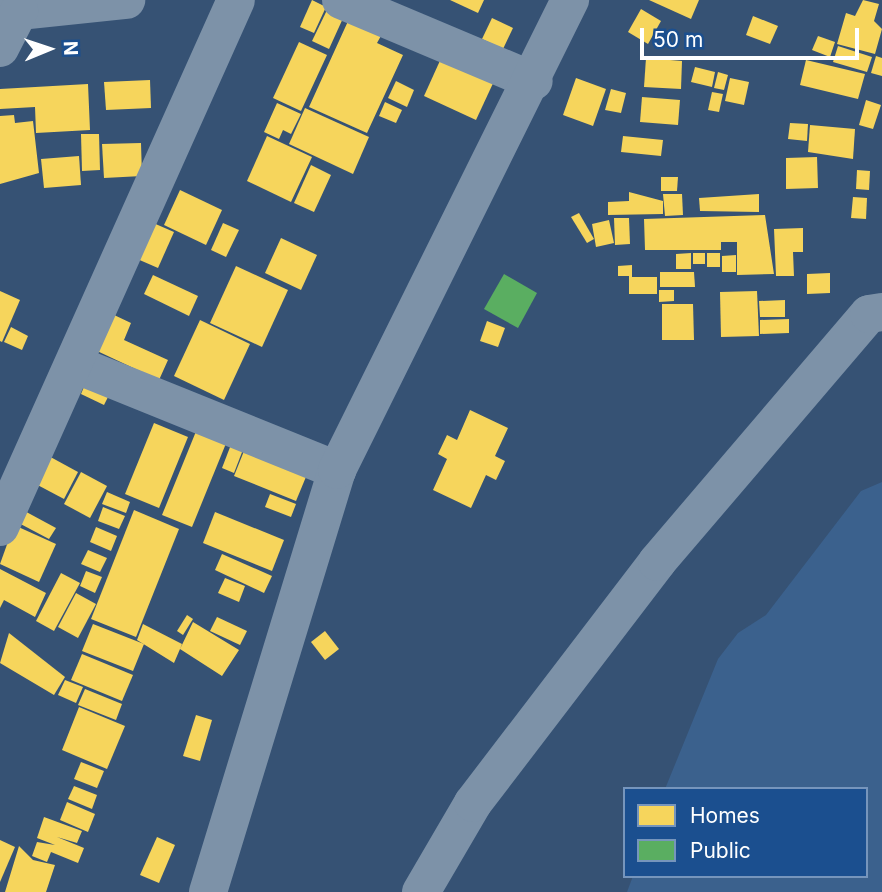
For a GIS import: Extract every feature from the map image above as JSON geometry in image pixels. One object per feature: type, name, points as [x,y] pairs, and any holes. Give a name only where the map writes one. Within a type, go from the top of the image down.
[{"type":"street","points":[[0,48],[10,12],[126,0]]},
{"type":"street","points":[[0,527],[9,491],[74,364],[236,0]]},
{"type":"street","points":[[341,0],[534,81]]},
{"type":"street","points":[[208,892],[337,470],[534,81],[570,0]]},
{"type":"street","points":[[422,892],[473,803],[649,572],[878,303]]},
{"type":"street","points":[[74,364],[337,470]]},
{"type":"water","points":[[882,482],[882,892],[627,892],[632,878],[868,878],[868,787],[666,787],[718,659],[738,633],[766,615],[861,491]]},
{"type":"building: Homes","points":[[312,0],[326,7],[314,33],[300,27]]},
{"type":"building: Homes","points":[[450,0],[484,0],[478,13]]},
{"type":"building: Homes","points":[[649,0],[699,0],[691,19]]},
{"type":"building: Homes","points":[[863,0],[879,4],[874,21],[882,29],[875,54],[837,44],[846,13],[855,16]]},
{"type":"building: Homes","points":[[328,8],[344,16],[329,49],[312,41]]},
{"type":"building: Homes","points":[[641,9],[661,21],[648,44],[628,32]]},
{"type":"building: Homes","points":[[753,16],[778,26],[770,44],[746,35]]},
{"type":"building: Homes","points":[[492,18],[513,28],[503,49],[482,39]]},
{"type":"building: Homes","points":[[349,19],[382,34],[377,43],[403,55],[367,133],[309,107]]},
{"type":"building: Homes","points":[[818,36],[835,42],[830,57],[812,50]]},
{"type":"building: Homes","points":[[299,42],[327,55],[301,111],[273,98]]},
{"type":"building: Homes","points":[[838,46],[872,57],[867,72],[833,62]]},
{"type":"building: Homes","points":[[443,54],[495,79],[476,120],[424,96]]},
{"type":"building: Homes","points":[[876,56],[882,58],[882,76],[871,73]]},
{"type":"building: Homes","points":[[646,58],[682,61],[681,89],[644,87]]},
{"type":"building: Homes","points":[[806,60],[865,74],[858,99],[800,85]]},
{"type":"building: Homes","points":[[695,67],[715,72],[712,87],[691,82]]},
{"type":"building: Homes","points":[[718,72],[728,75],[724,90],[714,88]]},
{"type":"building: Homes","points":[[576,78],[606,89],[593,126],[563,115]]},
{"type":"building: Homes","points":[[730,78],[749,82],[744,105],[725,101]]},
{"type":"building: Homes","points":[[150,80],[151,108],[106,110],[104,82]]},
{"type":"building: Homes","points":[[396,81],[414,90],[407,107],[388,98]]},
{"type":"building: Homes","points":[[88,84],[90,130],[36,133],[35,107],[0,109],[0,89]]},
{"type":"building: Homes","points":[[611,89],[626,93],[621,113],[605,110]]},
{"type":"building: Homes","points":[[712,92],[723,94],[719,112],[708,110]]},
{"type":"building: Homes","points":[[642,97],[680,100],[678,125],[640,122]]},
{"type":"building: Homes","points":[[866,100],[881,105],[873,129],[859,125]]},
{"type":"building: Homes","points":[[385,102],[402,110],[396,123],[379,116]]},
{"type":"building: Homes","points":[[277,103],[301,114],[291,134],[283,130],[279,139],[264,132]]},
{"type":"building: Homes","points":[[305,108],[369,137],[353,174],[289,144]]},
{"type":"building: Homes","points":[[14,115],[15,123],[33,121],[39,173],[0,184],[0,116]]},
{"type":"building: Homes","points":[[790,123],[808,124],[807,141],[788,139]]},
{"type":"building: Homes","points":[[810,125],[855,129],[853,159],[808,152]]},
{"type":"building: Homes","points":[[81,134],[99,134],[100,170],[82,171]]},
{"type":"building: Homes","points":[[267,136],[312,157],[291,202],[247,181]]},
{"type":"building: Homes","points":[[623,136],[663,140],[661,156],[621,152]]},
{"type":"building: Homes","points":[[141,143],[142,176],[104,178],[102,144]]},
{"type":"building: Homes","points":[[79,156],[81,185],[44,188],[41,159]]},
{"type":"building: Homes","points":[[817,157],[818,188],[786,189],[786,158]]},
{"type":"building: Homes","points":[[311,165],[331,175],[314,212],[294,203]]},
{"type":"building: Homes","points":[[857,170],[870,171],[869,190],[856,189]]},
{"type":"building: Homes","points":[[661,177],[678,177],[677,191],[661,191]]},
{"type":"building: Homes","points":[[180,190],[222,210],[206,245],[164,225]]},
{"type":"building: Homes","points":[[629,192],[663,201],[663,214],[608,215],[608,202],[629,201]]},
{"type":"building: Homes","points":[[663,194],[682,194],[683,215],[665,216]]},
{"type":"building: Homes","points":[[759,194],[759,212],[700,211],[699,198]]},
{"type":"building: Homes","points":[[853,197],[867,198],[866,219],[851,218]]},
{"type":"building: Homes","points":[[579,213],[594,239],[587,243],[571,217]]},
{"type":"building: Homes","points":[[765,215],[774,274],[737,275],[737,242],[721,242],[721,250],[645,250],[644,219]]},
{"type":"building: Homes","points":[[614,218],[629,218],[630,244],[615,245]]},
{"type":"building: Homes","points":[[609,220],[614,243],[596,247],[592,224]]},
{"type":"building: Homes","points":[[151,222],[174,232],[158,268],[135,258]]},
{"type":"building: Homes","points":[[223,223],[239,230],[226,257],[211,250]]},
{"type":"building: Homes","points":[[803,228],[803,252],[793,252],[794,276],[776,276],[774,229]]},
{"type":"building: Homes","points":[[281,238],[317,255],[301,290],[265,273]]},
{"type":"building: Homes","points":[[691,253],[691,269],[676,269],[676,254]]},
{"type":"building: Homes","points":[[693,253],[705,253],[705,264],[693,264]]},
{"type":"building: Homes","points":[[707,253],[720,253],[720,267],[707,267]]},
{"type":"building: Homes","points":[[736,255],[736,272],[722,272],[722,256]]},
{"type":"building: Homes","points":[[632,265],[632,277],[657,277],[657,294],[629,294],[629,276],[618,276],[618,266]]},
{"type":"building: Homes","points":[[236,266],[288,290],[262,347],[210,323]]},
{"type":"building: Homes","points":[[660,272],[694,272],[695,287],[660,287]]},
{"type":"building: Homes","points":[[830,273],[830,293],[807,294],[807,274]]},
{"type":"building: Homes","points":[[153,275],[198,296],[189,316],[144,294]]},
{"type":"building: Homes","points":[[659,290],[674,290],[674,301],[659,302]]},
{"type":"building: Homes","points":[[0,291],[20,300],[2,342],[0,341]]},
{"type":"building: Homes","points":[[757,291],[759,336],[721,337],[720,292]]},
{"type":"building: Homes","points":[[785,300],[785,317],[760,317],[759,301]]},
{"type":"building: Homes","points":[[662,304],[693,304],[694,340],[662,340]]},
{"type":"building: Homes","points":[[112,314],[131,323],[124,340],[168,360],[159,380],[95,350]]},
{"type":"building: Homes","points":[[789,319],[789,333],[760,334],[760,320]]},
{"type":"building: Homes","points":[[200,320],[250,344],[224,400],[174,376]]},
{"type":"building: Homes","points":[[487,321],[505,328],[498,347],[480,341]]},
{"type":"building: Homes","points":[[11,327],[28,336],[22,350],[4,342]]},
{"type":"building: Homes","points":[[89,375],[113,387],[104,405],[81,394]]},
{"type":"building: Homes","points":[[470,410],[508,428],[495,456],[505,461],[496,480],[486,475],[471,508],[433,490],[447,459],[438,454],[447,435],[457,440]]},
{"type":"building: Homes","points":[[154,423],[188,437],[159,508],[125,494]]},
{"type":"building: Homes","points":[[197,429],[227,441],[192,527],[162,515]]},
{"type":"building: Homes","points":[[232,442],[244,447],[234,473],[222,468]]},
{"type":"building: Homes","points":[[246,446],[308,472],[296,501],[234,476]]},
{"type":"building: Homes","points":[[45,454],[78,472],[64,499],[30,481]]},
{"type":"building: Homes","points":[[81,472],[107,486],[90,518],[64,504]]},
{"type":"building: Homes","points":[[107,492],[130,502],[126,513],[102,504]]},
{"type":"building: Homes","points":[[270,494],[296,504],[291,517],[265,507]]},
{"type":"building: Homes","points":[[103,507],[125,516],[119,529],[98,521]]},
{"type":"building: Homes","points":[[19,508],[56,528],[49,539],[13,520]]},
{"type":"building: Homes","points":[[134,510],[179,529],[136,637],[91,619]]},
{"type":"building: Homes","points":[[215,512],[284,540],[272,571],[203,543]]},
{"type":"building: Homes","points":[[14,525],[56,544],[39,582],[0,564]]},
{"type":"building: Homes","points":[[96,527],[117,536],[111,551],[90,542]]},
{"type":"building: Homes","points":[[88,550],[107,558],[100,572],[81,564]]},
{"type":"building: Homes","points":[[222,554],[272,576],[264,593],[215,570]]},
{"type":"building: Homes","points":[[0,569],[46,593],[35,617],[4,600],[0,608]]},
{"type":"building: Homes","points":[[86,571],[102,577],[95,593],[80,586]]},
{"type":"building: Homes","points":[[61,573],[80,583],[54,631],[36,621]]},
{"type":"building: Homes","points":[[225,578],[245,586],[239,602],[218,593]]},
{"type":"building: Homes","points":[[76,593],[96,604],[78,638],[58,627]]},
{"type":"building: Homes","points":[[187,615],[193,619],[183,635],[177,631]]},
{"type":"building: Homes","points":[[217,617],[247,631],[240,645],[210,631]]},
{"type":"building: Homes","points":[[193,622],[239,650],[222,676],[180,649]]},
{"type":"building: Homes","points":[[93,624],[144,644],[133,671],[82,651]]},
{"type":"building: Homes","points":[[143,624],[182,644],[174,663],[137,640]]},
{"type":"building: Homes","points":[[325,631],[339,649],[325,660],[311,642]]},
{"type":"building: Homes","points":[[9,633],[65,677],[54,695],[0,663]]},
{"type":"building: Homes","points":[[82,654],[133,675],[122,701],[71,680]]},
{"type":"building: Homes","points":[[65,680],[83,687],[76,703],[58,695]]},
{"type":"building: Homes","points":[[85,689],[122,704],[116,720],[78,705]]},
{"type":"building: Homes","points":[[79,707],[125,726],[107,769],[62,750]]},
{"type":"building: Homes","points":[[196,715],[212,720],[200,761],[183,756]]},
{"type":"building: Homes","points":[[81,762],[104,771],[97,788],[74,779]]},
{"type":"building: Homes","points":[[74,786],[97,795],[92,809],[68,799]]},
{"type":"building: Homes","points":[[67,802],[95,814],[88,832],[60,820]]},
{"type":"building: Homes","points":[[44,817],[82,831],[77,843],[57,837],[84,848],[78,863],[51,852],[47,862],[32,856],[37,842],[55,845],[37,838]]},
{"type":"building: Homes","points":[[157,837],[175,845],[159,883],[140,875]]},
{"type":"building: Homes","points":[[0,840],[15,847],[0,882]]},
{"type":"building: Homes","points":[[19,846],[33,860],[55,865],[46,892],[5,892]]},
{"type":"building: Public","points":[[504,274],[537,293],[518,328],[484,309]]}]
